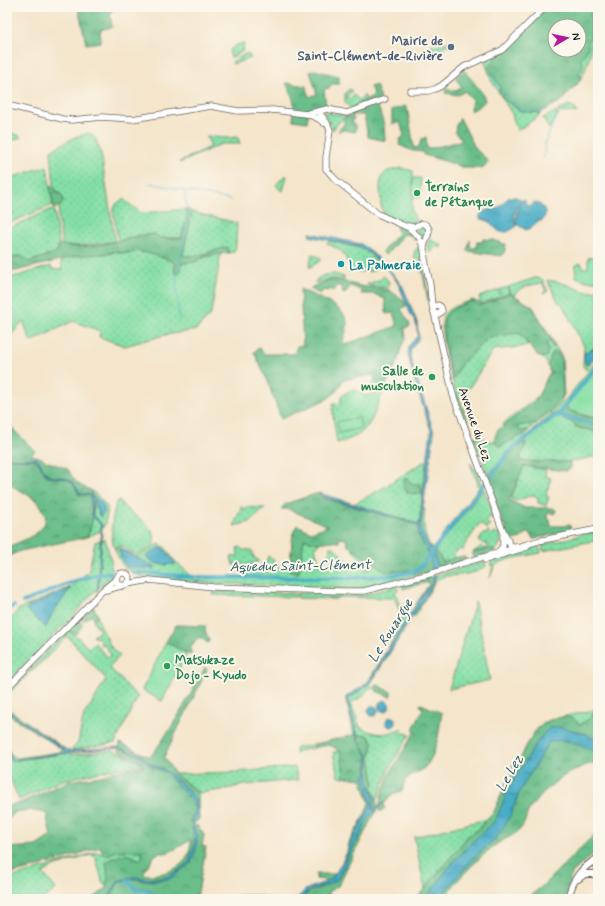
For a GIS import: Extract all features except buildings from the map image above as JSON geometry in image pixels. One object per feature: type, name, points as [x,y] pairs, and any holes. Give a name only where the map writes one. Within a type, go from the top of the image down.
[{"type":"main road","points":[[571,888],[580,877],[586,874],[598,873],[596,865],[598,858]]},
{"type":"main road","points":[[568,899],[577,875],[598,858]]},
{"type":"street","points":[[410,91],[433,90],[448,81],[464,67],[505,48],[545,7]]},
{"type":"street","points":[[7,105],[67,120],[102,117],[137,119],[209,104],[236,108],[241,111],[273,110],[306,114],[320,113],[327,109],[347,113],[385,99]]},
{"type":"street","points":[[320,113],[330,128],[326,167],[336,180],[378,214],[407,226],[423,238],[426,237]]},
{"type":"street","points":[[407,226],[417,226],[422,224],[427,226],[429,232],[426,237],[424,249]]},
{"type":"street","points":[[417,226],[415,230],[424,249]]},
{"type":"street","name":"Avenue du Lez","points":[[424,249],[431,295],[453,395],[501,526],[507,548]]},
{"type":"street","name":"Avenue du Lez","points":[[435,309],[438,314],[441,313],[438,328]]},
{"type":"street","points":[[497,554],[502,549],[598,527]]},
{"type":"street","points":[[7,688],[120,574],[124,573],[148,580],[200,586],[312,591],[364,591],[446,570],[458,564],[497,554],[507,548],[566,535]]},
{"type":"street","points":[[128,575],[130,580],[128,584]]},
{"type":"street","points":[[116,579],[117,583],[122,586]]},
{"type":"street","points":[[102,591],[148,580]]},
{"type":"green space","points":[[78,7],[119,7],[110,12],[112,27],[100,30],[101,42],[86,44]]},
{"type":"green space","points":[[547,7],[592,7],[592,45],[588,63],[580,80],[577,74],[578,58],[587,58],[587,18],[547,18],[547,40],[510,104],[520,111],[540,113],[540,115],[517,131],[512,114],[491,80],[485,62],[487,59],[498,54]]},
{"type":"green space","points":[[547,7],[590,7],[591,36],[587,50],[587,18],[547,18],[547,58],[582,58],[583,63],[582,69],[577,74],[580,74],[580,80],[577,85],[563,100],[540,113],[520,111],[515,106],[507,102],[499,92],[500,86],[488,67],[496,57],[508,48]]},
{"type":"green space","points":[[455,41],[433,52],[431,45]]},
{"type":"green space","points":[[244,43],[243,51],[231,58],[229,51],[234,46]]},
{"type":"green space","points":[[245,54],[248,54],[251,58],[233,64],[232,62]]},
{"type":"green space","points":[[314,70],[339,76],[339,84],[331,84],[329,88],[324,89],[326,107],[309,111],[307,122],[293,120],[293,101],[291,92],[286,83],[306,86],[309,97],[317,94],[310,72]]},
{"type":"green space","points":[[464,70],[483,94],[485,101],[471,111],[472,100],[465,91],[458,95],[445,93],[446,88],[456,91],[462,87],[455,78]]},
{"type":"green space","points":[[376,85],[381,99],[355,108],[354,106],[374,95],[370,87]]},
{"type":"green space","points":[[350,89],[352,91],[347,96],[349,99],[354,95],[359,100],[364,95],[366,100],[355,108],[350,108],[345,102],[345,93]]},
{"type":"green space","points":[[377,103],[384,125],[385,141],[368,137],[364,115],[352,115],[351,113]]},
{"type":"green space","points":[[569,105],[575,108],[577,113],[562,113],[557,111]]},
{"type":"green space","points":[[406,106],[414,148],[419,147],[421,140],[426,137],[427,149],[462,141],[455,133],[456,125],[460,118],[475,148],[489,162],[482,168],[465,168],[424,155],[423,152],[413,151],[399,145],[400,139],[404,136],[400,122],[392,124],[392,110]]},
{"type":"green space","points":[[323,112],[347,116],[338,123],[333,130]]},
{"type":"green space","points":[[555,112],[558,114],[549,129],[543,118]]},
{"type":"green space","points":[[347,116],[352,116],[354,118],[352,121],[356,127],[355,132],[345,130],[338,131],[344,124],[344,119]]},
{"type":"green space","points":[[7,132],[18,135],[21,137],[7,143]]},
{"type":"green space","points":[[90,133],[95,138],[101,153],[115,241],[90,245],[65,246],[62,243],[58,216],[61,194],[55,190],[54,187],[51,150],[75,137]]},
{"type":"green space","points":[[206,136],[226,138],[238,137],[240,144],[221,144],[180,163],[179,162],[211,146]]},
{"type":"green space","points":[[47,166],[53,205],[7,224],[7,179]]},
{"type":"green space","points":[[402,168],[413,171],[412,211],[416,220],[408,224],[385,218],[381,206],[381,178],[387,171]]},
{"type":"green space","points":[[284,176],[287,176],[283,191],[276,185]]},
{"type":"green space","name":"Terrains de Pétanque","points":[[413,178],[421,178],[420,198],[413,198]]},
{"type":"green space","points":[[50,187],[54,187],[63,198],[63,203],[56,208],[54,208]]},
{"type":"green space","points":[[123,199],[141,213],[187,209],[186,220],[181,238],[160,238],[155,234],[140,235],[118,241],[113,210],[116,204]]},
{"type":"green space","points":[[54,208],[59,244],[57,252],[29,262],[19,255],[7,260],[7,229]]},
{"type":"green space","points":[[187,209],[192,212],[183,255],[198,255],[227,247],[229,253],[210,255],[195,262],[182,263],[180,272],[177,274],[175,273],[175,264],[170,260],[140,251],[122,253],[116,251],[103,254],[77,256],[7,273],[7,261],[21,256],[29,262],[57,252],[59,244],[82,247],[95,246],[155,234],[160,238],[181,238]]},
{"type":"green space","points":[[192,212],[237,223],[236,246],[234,252],[229,253],[227,247],[195,256],[182,255]]},
{"type":"green space","points":[[398,225],[410,231],[417,238],[415,240],[410,235],[404,234],[386,255],[382,252],[399,232],[396,228]]},
{"type":"green space","points":[[422,226],[427,231],[422,236],[417,231]]},
{"type":"green space","points":[[483,239],[494,240],[501,242],[501,244],[506,244],[502,256],[467,251],[470,240],[470,246],[472,248],[476,248],[477,242],[483,242]]},
{"type":"green space","points":[[429,240],[442,245],[440,248],[435,246],[432,252],[430,252],[427,246]]},
{"type":"green space","points":[[329,241],[364,249],[379,263],[373,271],[356,272],[349,265],[342,252],[327,244]]},
{"type":"green space","points":[[420,247],[428,301],[423,274],[420,269],[422,267],[418,258],[415,260],[414,258],[415,250]]},
{"type":"green space","points":[[116,251],[119,253],[141,252],[160,256],[175,264],[175,271],[181,268],[182,263],[195,262],[199,259],[221,253],[211,314],[196,330],[165,335],[125,346],[99,337],[100,331],[73,321],[31,342],[23,321],[7,340],[7,279],[51,266],[52,269],[62,270],[61,260],[73,256],[84,254],[108,254]]},
{"type":"green space","points":[[312,254],[321,258],[321,260],[309,268]]},
{"type":"green space","points":[[598,256],[598,281],[587,281],[576,277],[575,266],[580,263],[582,264],[583,268],[588,268],[588,258]]},
{"type":"green space","points":[[334,274],[344,277],[344,280],[331,279],[315,283],[317,279],[324,275]]},
{"type":"green space","points":[[384,276],[389,282],[388,288],[370,286],[367,284],[379,280]]},
{"type":"green space","points":[[535,278],[542,279],[548,291],[543,293],[546,291],[542,283],[523,288],[514,295],[510,293],[508,287]]},
{"type":"green space","points":[[330,280],[389,290],[403,300],[406,306],[401,309],[410,326],[405,328],[406,339],[402,345],[397,363],[385,387],[379,385],[373,375],[343,380],[336,392],[327,399],[281,419],[268,382],[254,352],[259,348],[264,354],[294,354],[297,346],[303,345],[300,289],[328,302],[345,317],[347,328],[343,341],[344,345],[397,326],[393,313],[386,314],[385,299],[374,294],[361,294],[361,290],[350,286],[345,294],[342,293],[343,288],[338,285],[334,291],[329,289],[328,291],[324,290],[320,294],[310,289]]},
{"type":"green space","points":[[547,280],[559,282],[587,292],[598,291],[598,355],[586,370],[583,366],[584,346],[561,302],[559,303]]},
{"type":"green space","points":[[507,287],[509,293],[481,304],[479,297]]},
{"type":"green space","points":[[510,293],[532,307],[555,347],[553,348],[549,341],[547,342],[548,351],[546,357],[539,357],[519,333],[489,337],[461,364],[453,380],[444,338],[444,322],[446,316],[454,309],[472,301],[482,305]]},
{"type":"green space","points":[[514,295],[533,307],[562,357],[564,395],[558,404],[511,448],[488,475],[473,436],[494,442],[505,422],[538,397],[550,373],[547,363],[530,346],[510,309]]},
{"type":"green space","points":[[473,300],[480,303],[487,312],[515,324],[528,346],[493,350],[468,390],[459,397],[472,432],[470,433],[455,391],[445,353],[442,336],[442,322],[445,313],[451,308]]},
{"type":"green space","points":[[554,351],[561,357],[562,399],[537,423],[518,426],[520,431],[528,430],[528,432],[499,447],[494,440],[497,431],[535,402],[548,376],[552,373],[547,365]]},
{"type":"green space","points":[[598,359],[598,364],[562,409],[551,415],[552,419],[562,417],[564,420],[573,422],[576,427],[598,432],[598,456],[570,462],[519,461],[526,443],[523,443],[529,438],[531,432],[567,398]]},
{"type":"green space","points":[[598,366],[598,419],[568,410],[567,404]]},
{"type":"green space","points":[[375,378],[379,385],[385,387],[370,422],[358,435],[337,443],[333,416],[333,404],[341,403],[341,396],[351,390],[356,390],[365,396],[373,394],[375,391],[372,386]]},
{"type":"green space","points":[[565,407],[576,413],[598,419],[598,432],[576,427],[573,422],[564,420],[563,416],[560,414]]},
{"type":"green space","points":[[359,417],[361,428],[339,433],[337,422]]},
{"type":"green space","points":[[7,420],[14,430],[35,451],[31,455],[40,457],[46,461],[68,469],[76,482],[91,490],[93,514],[87,537],[20,551],[7,557],[7,547],[34,535],[44,525],[46,519],[44,512],[37,501],[7,483]]},
{"type":"green space","points":[[523,443],[526,443],[519,461],[570,462],[571,468],[567,469],[567,471],[524,466],[509,500],[525,508],[552,508],[556,510],[555,514],[548,512],[547,518],[550,520],[551,526],[564,526],[569,524],[572,530],[534,539],[531,534],[527,533],[521,538],[510,541],[488,483],[508,456]]},
{"type":"green space","points":[[425,461],[419,524],[354,504],[381,489]]},
{"type":"green space","points":[[470,463],[477,472],[482,488],[432,551],[427,546],[422,536],[421,520],[423,508],[425,509],[425,534],[432,549],[479,487]]},
{"type":"green space","points":[[524,466],[546,470],[545,476],[551,478],[546,495],[549,497],[546,506],[538,503],[538,498],[534,495],[520,500],[511,499]]},
{"type":"green space","points":[[407,478],[412,483],[420,484],[422,493],[411,494],[403,488],[404,479]]},
{"type":"green space","points":[[484,489],[495,518],[488,518],[485,521],[490,525],[487,529],[480,523],[463,548],[463,551],[460,549],[454,554],[455,559],[443,562],[435,550]]},
{"type":"green space","points":[[91,490],[108,508],[104,527],[98,532],[87,537],[91,526]]},
{"type":"green space","points":[[318,493],[322,498],[419,525],[418,532],[431,554],[435,550],[443,562],[457,557],[465,557],[466,560],[439,570],[415,575],[410,570],[385,572],[375,563],[368,570],[366,570],[367,560],[348,546],[346,539],[339,538],[339,542],[331,541],[318,543],[304,539],[299,573],[290,572],[293,533],[297,525],[311,532],[328,526],[288,509],[281,509],[285,504]]},
{"type":"green space","points":[[119,500],[124,507],[150,528],[155,540],[153,546],[137,555],[122,546],[114,547],[112,524],[116,502]]},
{"type":"green space","points":[[241,507],[243,507],[243,510],[246,510],[246,507],[265,508],[250,522],[234,526]]},
{"type":"green space","points":[[488,531],[492,535],[495,532],[497,534],[500,532],[501,540],[498,547],[494,552],[490,549],[473,552],[482,546],[485,549],[488,547],[487,544],[479,541],[483,534],[486,534]]},
{"type":"green space","points":[[593,532],[595,538],[598,537],[598,540],[543,551],[542,545]]},
{"type":"green space","points":[[293,533],[316,541],[319,544],[315,547],[319,563],[322,567],[332,565],[329,553],[330,547],[334,547],[347,560],[345,561],[351,567],[361,559],[354,552],[348,542],[412,571],[415,575],[370,588],[356,589],[202,583],[134,574],[123,566],[114,548],[121,548],[137,557],[159,544],[165,547],[174,560],[197,581],[200,580],[198,577],[235,578],[245,577],[247,565],[233,565],[231,557],[238,556],[237,548],[239,547],[243,550],[250,550],[253,552],[253,556],[258,560],[258,562],[252,563],[252,568],[261,569],[262,563],[266,563],[268,556],[274,560],[272,564],[280,569],[284,564],[290,562]]},
{"type":"green space","points":[[105,539],[111,560],[111,577],[92,594],[72,617],[7,682],[7,623],[19,609],[75,585],[89,570],[95,542]]},
{"type":"green space","points":[[538,546],[541,553],[503,561],[494,567],[490,578],[493,565],[490,565],[492,560]]},
{"type":"green space","points":[[493,549],[494,552],[473,558],[473,552]]},
{"type":"green space","points":[[483,562],[486,566],[477,572],[443,577],[434,584],[436,575]]},
{"type":"green space","points":[[436,575],[434,584],[414,618],[410,614],[429,584],[427,582],[403,589],[402,585]]},
{"type":"green space","points":[[397,587],[398,590],[395,592],[402,613],[400,620],[398,605],[393,598],[298,598],[298,593],[357,595]]},
{"type":"green space","points":[[214,591],[294,593],[296,594],[296,597],[213,595]]},
{"type":"green space","points":[[475,602],[490,680],[449,689]]},
{"type":"green space","points":[[94,607],[98,616],[94,619],[92,616],[88,617],[83,621],[80,618],[90,608]]},
{"type":"green space","points":[[404,615],[409,622],[370,685],[373,689],[369,688],[362,697],[351,703],[360,727],[372,732],[380,733],[388,733],[401,729],[402,734],[410,734],[389,769],[377,800],[372,788],[374,784],[370,756],[373,744],[368,735],[354,735],[346,699],[348,695],[362,687],[369,680],[398,631]]},
{"type":"green space","points":[[97,617],[111,647],[120,656],[109,667],[138,697],[115,743],[71,750],[78,743],[84,714],[106,679],[67,636],[37,667],[29,673],[28,671],[65,633],[68,633],[68,630],[80,639],[88,648],[95,643],[105,655],[109,657],[111,655],[104,644],[101,645],[98,637],[95,638],[93,636],[100,631],[94,622],[94,619]]},
{"type":"green space","points":[[78,620],[83,624],[77,633],[71,633],[68,630]]},
{"type":"green space","points":[[176,625],[206,626],[205,630],[209,640],[208,643],[199,637],[191,646],[191,655],[166,642]]},
{"type":"green space","name":"Matsukaze Dojo - Kyudo","points":[[166,642],[187,654],[162,701],[142,690]]},
{"type":"green space","points":[[205,667],[207,670],[164,757],[175,774],[198,793],[199,819],[193,825],[198,826],[204,835],[202,846],[206,847],[197,898],[175,897],[175,899],[92,899],[107,888],[106,884],[108,880],[106,862],[122,855],[130,855],[139,860],[142,858],[142,851],[118,851],[107,855],[103,854],[100,847],[49,864],[47,862],[42,866],[7,875],[7,848],[36,846],[51,836],[46,813],[28,810],[15,812],[9,819],[7,819],[7,806],[20,803],[69,781],[101,776],[124,769],[144,767],[141,762],[119,751],[120,743],[150,757],[173,724]],"holes":[[[191,841],[187,857],[173,870],[145,875],[144,871],[155,855],[160,853],[168,853]]]},
{"type":"green space","points":[[26,673],[28,675],[7,696],[7,692]]},
{"type":"green space","points":[[376,684],[391,692],[391,697],[376,691],[377,689],[374,687]]},
{"type":"green space","points":[[421,704],[442,713],[438,738],[432,757],[426,766],[406,780],[403,790],[391,795],[384,804],[385,808],[382,811],[379,811],[381,796],[389,775],[414,733],[414,727],[423,709],[420,706]]},
{"type":"green space","points":[[598,706],[598,762],[583,766],[568,773],[549,787],[529,810],[520,830],[494,846],[473,864],[443,899],[416,899],[469,835],[479,829],[487,818],[493,814],[506,783],[514,772],[512,765],[521,757],[534,732],[547,721],[564,717],[573,718],[579,725],[590,718]]},
{"type":"green space","points":[[7,708],[67,750],[70,750],[71,755],[113,750],[140,763],[143,766],[128,766],[63,780],[19,800],[7,771],[7,747],[11,754],[16,758],[59,752],[62,750],[7,714]]},
{"type":"green space","points":[[597,709],[598,734],[561,717]]},
{"type":"green space","points":[[354,735],[368,735],[373,744],[370,756],[374,784],[372,788],[376,797],[377,809],[338,886],[328,892],[333,899],[302,899],[308,893],[325,886],[325,880],[316,879],[316,874],[336,874],[347,852],[348,844],[365,814],[369,802],[361,779],[344,777],[341,752],[330,745],[314,748],[315,744]]},
{"type":"green space","points":[[315,744],[314,748],[298,751],[295,754],[295,749],[297,747]]},
{"type":"green space","points":[[333,752],[341,752],[344,777],[338,777]]},
{"type":"green space","points":[[295,767],[298,780],[244,785],[199,793],[175,774],[235,772]]},
{"type":"green space","points":[[487,819],[479,829],[469,835],[425,889],[414,837]]},
{"type":"green space","points":[[598,831],[598,850],[572,873],[565,899],[526,899],[541,887]]},
{"type":"green space","points":[[116,849],[143,849],[142,860],[111,876],[106,884],[103,884],[95,856],[91,855],[53,867],[43,873],[56,889],[44,899],[7,899],[7,879],[97,852],[102,854]]},
{"type":"green space","points":[[237,895],[257,895],[274,899],[230,899]]},
{"type":"water","points":[[510,197],[520,199],[514,216],[517,226],[509,231],[499,232],[486,220],[480,219],[480,215],[483,212],[498,208]]},
{"type":"water","points":[[521,200],[525,200],[525,203],[528,206],[532,205],[533,202],[536,203],[542,206],[545,210],[543,220],[537,222],[531,228],[526,230],[516,224]]},
{"type":"water","points":[[310,233],[361,244],[371,251],[389,269],[403,287],[417,322],[419,338],[411,349],[410,357],[434,433],[420,529],[429,547],[434,552],[438,569],[432,570],[430,555],[418,534],[418,525],[323,497],[319,493],[419,524],[431,431],[413,376],[408,354],[409,346],[418,335],[415,320],[410,313],[399,285],[393,276],[371,254],[359,247],[309,236]]},
{"type":"water","points":[[598,347],[598,352],[586,365],[584,359],[585,352]]},
{"type":"water","points":[[37,458],[47,474],[53,477],[67,478],[75,485],[80,494],[90,494],[92,496],[93,515],[101,523],[102,527],[102,543],[97,592],[101,529],[100,524],[92,516],[89,495],[79,495],[70,481],[51,477],[45,474],[37,460],[7,459]]},
{"type":"water","points":[[94,496],[103,505],[105,511],[100,517],[95,504]]},
{"type":"water","points":[[158,548],[163,548],[176,564],[168,565],[152,562],[146,556]]},
{"type":"water","points":[[119,550],[122,550],[155,568],[127,567],[122,560]]},
{"type":"water","points":[[434,575],[436,575],[436,577],[428,592],[370,683],[348,699],[360,742],[369,757],[368,779],[374,797],[373,810],[384,803],[369,817],[337,880],[309,891],[301,899],[296,899],[305,890],[332,879],[349,851],[350,843],[369,810],[371,803],[364,776],[367,772],[367,755],[358,740],[346,697],[364,686],[369,680],[417,602],[429,587]]},
{"type":"water","points":[[71,588],[52,614],[46,628],[27,610],[28,607]]},
{"type":"water","points":[[384,700],[388,702],[390,706],[388,710],[384,712],[380,710],[378,706],[380,702]]},
{"type":"water","points":[[371,706],[375,706],[378,711],[375,716],[371,716],[368,713],[368,709]]},
{"type":"water","points":[[7,710],[68,751],[118,747],[143,756],[151,764],[162,768],[173,776],[195,799],[197,814],[193,822],[191,824],[190,822],[195,809],[193,803],[165,772],[149,765],[144,759],[122,749],[113,748],[11,761],[7,748],[12,760],[65,752],[7,712]]},
{"type":"water","points":[[391,717],[396,722],[391,727],[386,722]]},
{"type":"water","points":[[561,727],[586,734],[598,741],[598,752],[580,744],[568,741],[562,740],[549,742],[520,791],[509,819],[496,838],[474,858],[438,899],[425,899],[454,861],[494,822],[509,788],[539,739],[549,728]]},
{"type":"water","points":[[193,826],[198,836],[195,853],[191,863],[170,879],[150,881],[133,879],[119,882],[109,899],[107,899],[119,880],[133,877],[150,879],[167,877],[189,862],[195,841]]},
{"type":"waterway","points":[[491,74],[509,100],[518,108],[526,111],[543,111]]},
{"type":"waterway","points":[[544,158],[545,143],[554,121],[563,109]]},
{"type":"waterway","points":[[150,183],[231,200]]},
{"type":"waterway","points":[[179,319],[176,284],[188,212],[184,191]]},
{"type":"waterway","points":[[7,300],[20,319]]},
{"type":"waterway","name":"Aqueduc Saint-Clément","points":[[531,434],[560,412],[598,365]]},
{"type":"waterway","name":"Aqueduc Saint-Clément","points":[[557,415],[598,425]]},
{"type":"waterway","name":"Aqueduc Saint-Clément","points":[[198,577],[346,578],[386,576],[412,572],[419,569],[510,451],[530,435]]},
{"type":"waterway","name":"Aqueduc Saint-Clément","points":[[133,572],[194,577]]},
{"type":"waterway","name":"Aqueduc Saint-Clément","points":[[23,602],[78,580],[100,574],[111,573]]},
{"type":"waterway","points":[[194,581],[205,582]]},
{"type":"waterway","name":"Aqueduc Saint-Clément","points":[[7,609],[14,606]]},
{"type":"waterway","points":[[127,880],[136,889],[151,891]]},
{"type":"place","name":"Mairie de Saint-Clément-de-Rivière","points":[[451,47]]},
{"type":"place","name":"Terrains de Pétanque","points":[[417,193]]},
{"type":"place","name":"La Palmeraie","points":[[341,264]]},
{"type":"place","name":"Salle de musculation","points":[[432,377]]},
{"type":"place","name":"Matsukaze Dojo - Kyudo","points":[[167,666]]},
{"type":"water label","name":"Le Rouargue","points":[[390,630]]},
{"type":"water label","name":"Le Lez","points":[[509,773]]}]
